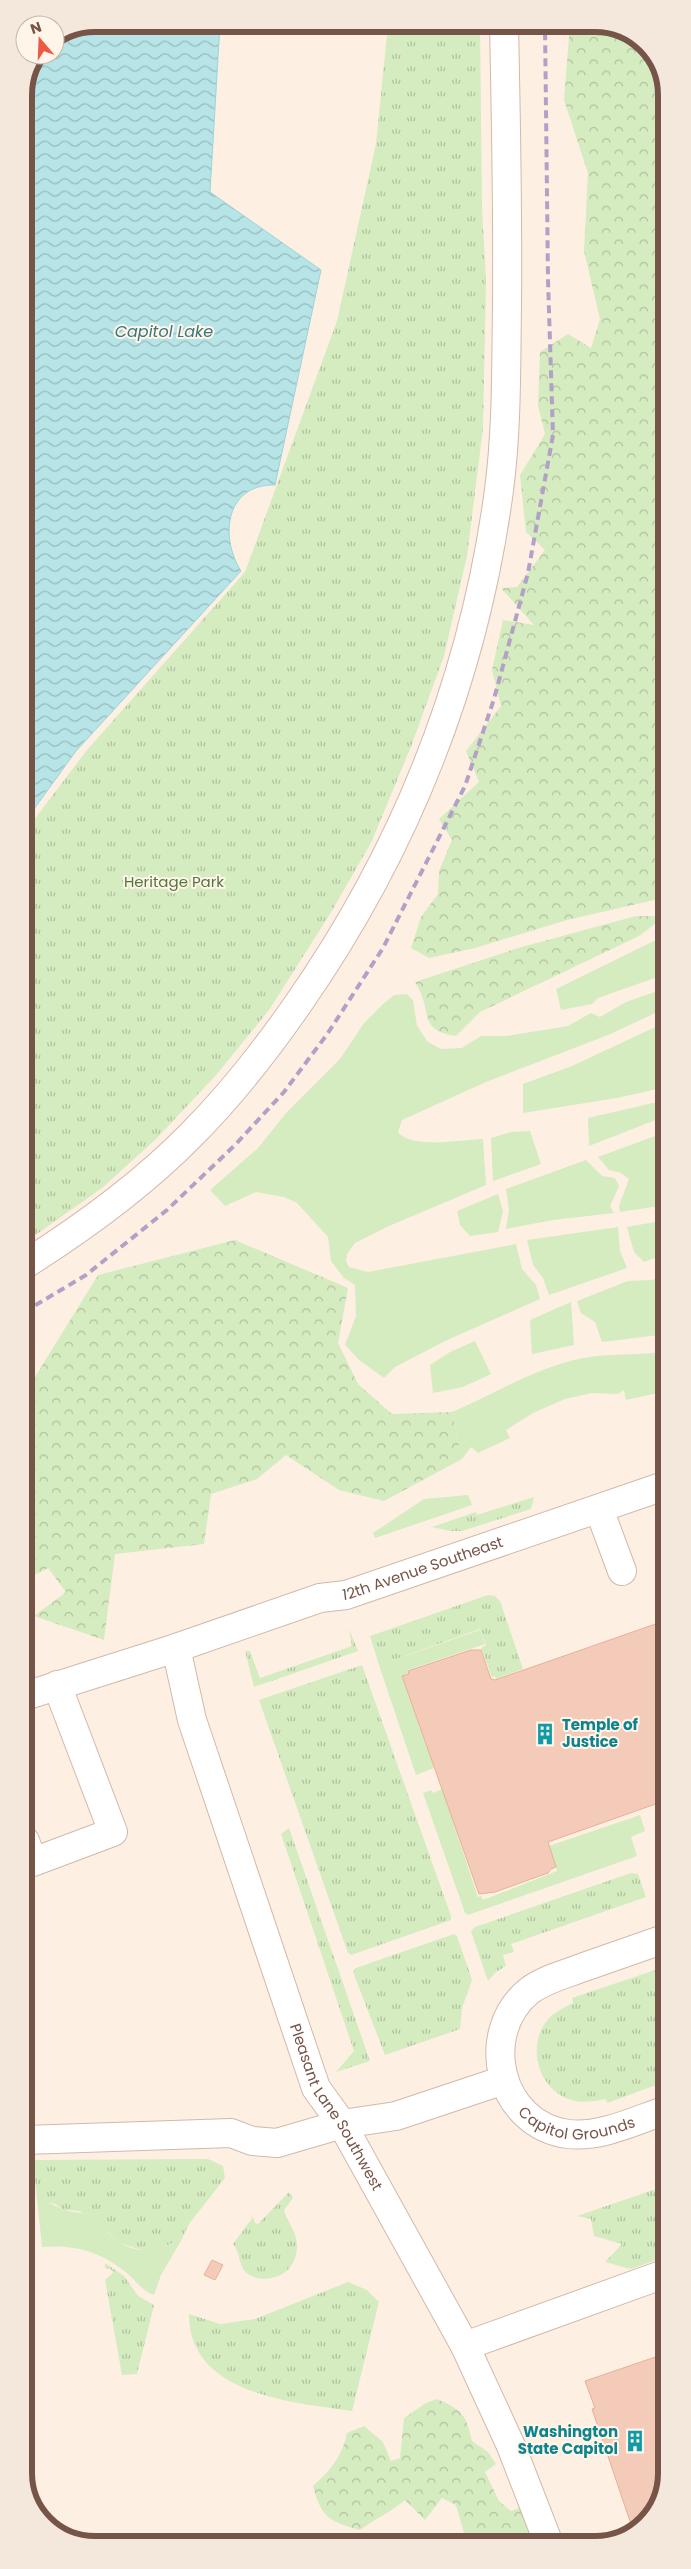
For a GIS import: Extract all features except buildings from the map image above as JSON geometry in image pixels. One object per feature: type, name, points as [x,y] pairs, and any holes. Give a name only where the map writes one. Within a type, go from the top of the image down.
[{"type":"street","points":[[32,1259],[150,1174],[191,1136],[260,1056],[324,967],[347,929],[386,859],[432,754],[462,666],[482,586],[500,480],[506,359],[504,33]]},
{"type":"street","name":"12th Avenue Southeast","points":[[176,1648],[320,1598],[346,1595],[658,1488]]},
{"type":"street","points":[[599,1509],[622,1571]]},
{"type":"street","points":[[32,1694],[176,1648]]},
{"type":"street","name":"Pleasant Lane Southwest","points":[[176,1648],[192,1720],[316,2088],[342,2124],[465,2346],[507,2437],[546,2536]]},
{"type":"street","points":[[32,1862],[113,1832],[57,1685]]},
{"type":"street","name":"Capitol Grounds","points":[[658,1941],[553,1978],[528,1992],[511,2011],[500,2039],[499,2055],[504,2080],[516,2104],[540,2124],[568,2134],[598,2132],[658,2113]]},
{"type":"street","name":"Capitol Grounds","points":[[32,2140],[231,2133],[252,2140],[278,2143],[342,2124],[396,2116],[504,2080]]},
{"type":"street","points":[[465,2346],[658,2276]]},
{"type":"green space","name":"Heritage Park","points":[[387,33],[480,33],[482,208],[486,279],[483,428],[467,556],[444,656],[410,749],[371,843],[330,914],[269,1010],[217,1074],[156,1139],[102,1188],[32,1237],[32,822],[87,750],[245,572],[337,321],[376,144]]},
{"type":"green space","points":[[569,33],[600,33],[620,37],[637,48],[646,57],[657,83],[658,901],[567,920],[475,948],[429,958],[411,948],[421,917],[438,894],[439,871],[452,840],[439,819],[479,782],[466,751],[501,706],[492,670],[503,620],[534,625],[501,588],[517,587],[545,550],[526,532],[520,475],[545,434],[538,406],[540,352],[568,334],[591,348],[600,319],[584,251],[588,173],[564,100]]},
{"type":"green space","points":[[636,916],[654,916],[658,920],[639,936],[480,1012],[456,1036],[435,1029],[430,1024],[421,992],[415,982],[518,948]]},
{"type":"green space","points":[[658,939],[658,977],[598,998],[592,1004],[561,1010],[556,989]]},
{"type":"green space","points":[[658,991],[658,1012],[608,1035],[486,1082],[402,1120],[398,1132],[404,1137],[414,1140],[450,1142],[483,1139],[486,1185],[389,1226],[355,1243],[347,1254],[346,1261],[349,1267],[368,1272],[516,1244],[522,1269],[536,1285],[540,1299],[445,1341],[395,1367],[384,1378],[359,1360],[345,1345],[356,1316],[355,1285],[344,1278],[331,1261],[328,1237],[297,1203],[284,1197],[256,1192],[225,1206],[210,1190],[258,1148],[287,1112],[340,1059],[364,1023],[394,995],[407,994],[413,1000],[417,1026],[428,1042],[441,1049],[462,1048],[481,1036],[507,1036],[568,1026],[591,1013],[600,1017],[626,1002]]},
{"type":"green space","points":[[658,1026],[658,1089],[617,1098],[523,1113],[523,1084],[572,1066]]},
{"type":"green space","points":[[658,1102],[658,1119],[589,1146],[588,1118]]},
{"type":"green space","points":[[530,1131],[541,1164],[493,1181],[491,1138],[511,1132]]},
{"type":"green space","points":[[658,1135],[658,1206],[620,1212],[619,1206],[629,1179],[621,1173],[609,1170],[598,1157]]},
{"type":"green space","points":[[586,1160],[602,1176],[615,1178],[619,1186],[610,1206],[614,1213],[553,1220],[506,1229],[509,1210],[506,1189]]},
{"type":"green space","points":[[498,1194],[503,1211],[498,1232],[470,1236],[460,1225],[457,1211]]},
{"type":"green space","points":[[658,1221],[658,1257],[644,1262],[634,1252],[627,1227]]},
{"type":"green space","points":[[618,1227],[620,1251],[627,1268],[549,1295],[543,1278],[533,1265],[527,1240]]},
{"type":"green space","points":[[235,1240],[348,1288],[338,1343],[358,1384],[392,1414],[452,1412],[462,1459],[384,1501],[339,1490],[286,1455],[257,1479],[211,1494],[204,1544],[115,1554],[104,1640],[34,1616],[66,1592],[48,1568],[32,1576],[32,1382],[98,1275]]},
{"type":"green space","points":[[658,1278],[658,1335],[602,1342],[595,1322],[581,1313],[577,1301],[628,1281]]},
{"type":"green space","points":[[571,1302],[574,1345],[532,1354],[530,1320]]},
{"type":"green space","points":[[475,1341],[491,1374],[463,1387],[433,1393],[430,1365],[450,1352]]},
{"type":"green space","points":[[658,1352],[658,1393],[626,1400],[624,1390],[618,1394],[592,1393],[565,1399],[533,1413],[506,1430],[510,1438],[478,1453],[471,1447],[462,1459],[452,1412],[532,1374],[565,1362],[593,1356]]},
{"type":"green space","points":[[468,1495],[472,1505],[375,1538],[373,1533],[424,1499]]},
{"type":"green space","points":[[534,1497],[531,1509],[462,1531],[450,1531],[432,1527],[476,1512],[477,1515]]},
{"type":"green space","points":[[488,1595],[495,1596],[500,1601],[523,1669],[496,1679],[495,1676],[492,1677],[481,1648],[486,1645],[480,1629],[379,1665],[370,1636]]},
{"type":"green space","points":[[349,1629],[358,1651],[254,1687],[245,1651],[250,1651],[260,1678],[352,1646]]},
{"type":"green space","points":[[480,1630],[485,1644],[408,1670],[409,1673],[402,1676],[434,1768],[416,1775],[379,1665]]},
{"type":"green space","points":[[362,1665],[451,1920],[351,1955],[348,1953],[259,1700]]},
{"type":"green space","points":[[442,1789],[478,1897],[481,1896],[483,1900],[557,1871],[549,1846],[640,1815],[645,1831],[631,1837],[637,1856],[468,1915],[465,1913],[423,1793],[431,1790],[433,1793]]},
{"type":"green space","points":[[289,1828],[370,2061],[336,2072],[354,2051],[281,1834]]},
{"type":"green space","points":[[631,1873],[638,1874],[646,1897],[511,1944],[514,1952],[503,1955],[506,1966],[496,1972],[488,1981],[471,1931],[475,1927]]},
{"type":"green space","points":[[454,1934],[457,1936],[472,1980],[462,2008],[460,2029],[385,2055],[353,1972],[356,1968]]},
{"type":"green space","points":[[658,1969],[658,2084],[607,2103],[606,2099],[587,2102],[575,2101],[562,2096],[552,2088],[544,2078],[539,2066],[538,2040],[542,2028],[550,2017],[573,2003],[572,1998]]},
{"type":"green space","points":[[208,2159],[223,2166],[225,2178],[189,2224],[182,2239],[158,2249],[147,2251],[119,2243],[98,2222],[79,2211],[63,2210],[55,2204],[37,2199],[33,2160]]},
{"type":"green space","points":[[656,2189],[658,2195],[658,2259],[631,2269],[605,2262],[622,2244],[594,2236],[591,2219],[577,2216]]},
{"type":"green space","points":[[289,2192],[293,2198],[284,2210],[296,2238],[297,2250],[294,2261],[283,2274],[278,2276],[263,2279],[252,2276],[243,2268],[233,2244],[253,2217],[255,2223],[258,2224]]},
{"type":"green space","points":[[37,2199],[65,2210],[92,2217],[117,2241],[128,2247],[144,2250],[159,2248],[182,2239],[161,2275],[154,2295],[143,2289],[118,2266],[98,2255],[77,2248],[42,2247]]},
{"type":"green space","points":[[105,2263],[124,2276],[138,2296],[154,2305],[137,2374],[122,2375],[105,2280],[113,2273],[111,2269],[105,2268]]},
{"type":"green space","points":[[348,2282],[367,2290],[379,2302],[352,2411],[274,2398],[248,2390],[225,2378],[206,2362],[194,2341],[189,2314],[220,2324],[255,2319]]},
{"type":"green space","points":[[437,2399],[452,2406],[462,2414],[468,2425],[472,2441],[488,2452],[496,2464],[485,2472],[499,2501],[511,2511],[526,2506],[542,2536],[465,2536],[456,2505],[442,2498],[425,2520],[405,2500],[360,2530],[341,2524],[328,2517],[320,2506],[313,2486],[335,2462],[347,2433],[364,2426],[383,2442],[391,2461],[400,2458],[404,2418],[426,2403]]},
{"type":"water","name":"Capitol Lake","points":[[95,32],[220,32],[210,192],[321,270],[275,485],[259,487],[246,493],[237,503],[231,514],[229,528],[230,543],[241,571],[76,751],[32,812],[32,95],[37,71],[40,65],[65,65],[65,40],[83,34]]},
{"type":"railway","points":[[32,1307],[86,1275],[167,1210],[235,1145],[284,1092],[328,1033],[383,948],[465,786],[494,699],[528,573],[553,435],[548,280],[545,33]]},
{"type":"place","name":"Temple of Justice","points":[[545,1734]]},
{"type":"place","name":"Washington State Capitol","points":[[635,2441]]}]
